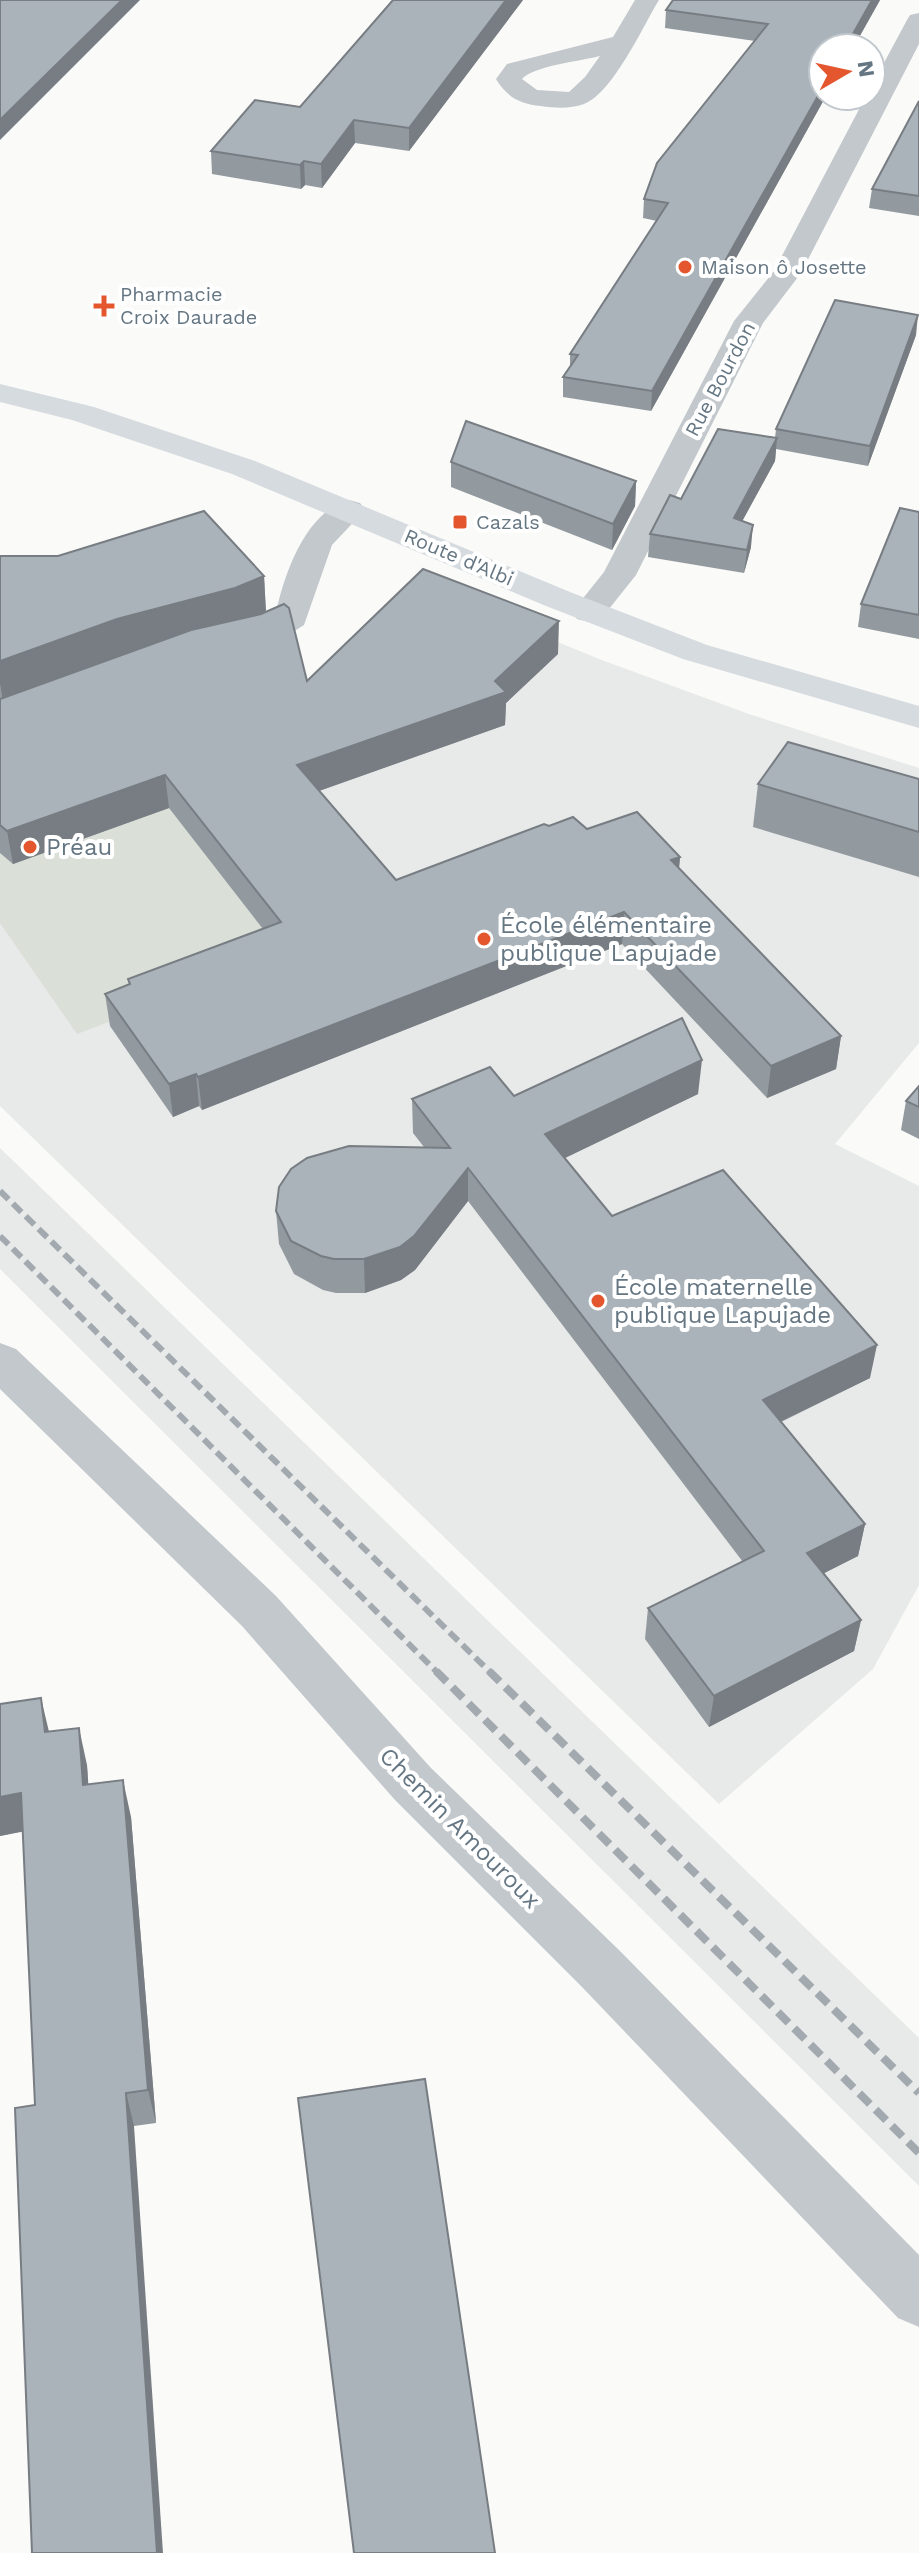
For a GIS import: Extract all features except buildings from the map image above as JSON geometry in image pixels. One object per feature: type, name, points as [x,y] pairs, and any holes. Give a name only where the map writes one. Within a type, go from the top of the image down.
[{"type":"main road","name":"Route d'Albi","points":[[0,393],[144,432],[247,467],[589,612],[695,652],[919,717]]},
{"type":"street","points":[[621,42],[647,0]]},
{"type":"street","name":"Rue Bourdon","points":[[589,612],[619,575],[749,321],[787,273],[914,10]]},
{"type":"street","points":[[211,647],[251,638],[292,618],[297,592],[317,541],[349,510]]},
{"type":"street","name":"Chemin Amouroux","points":[[0,1361],[259,1611],[413,1784],[602,1970],[919,2297]]},
{"type":"shaded area","points":[[495,616],[599,659],[749,714],[919,768],[919,1043],[835,1144],[919,1186],[919,1585],[873,1669],[719,1804],[0,1106],[0,785]]},
{"type":"shaded area","points":[[179,759],[324,939],[77,1034],[0,923],[0,826]]},
{"type":"shaded area","points":[[0,1148],[919,2038],[919,2186],[0,1269]]},
{"type":"railway","points":[[0,1191],[491,1673]]},
{"type":"railway","points":[[0,1236],[438,1673]]},
{"type":"railway","points":[[436,1671],[919,2153]]},
{"type":"railway","points":[[489,1671],[919,2093]]},
{"type":"place","name":"Maison ô Josette","points":[[685,267]]},
{"type":"place","name":"Pharmacie Croix Daurade","points":[[104,306]]},
{"type":"place","name":"Cazals","points":[[460,522]]},
{"type":"place","name":"Préau","points":[[30,847]]},
{"type":"place","name":"École élémentaire publique Lapujade","points":[[484,939]]},
{"type":"place","name":"École maternelle publique Lapujade","points":[[598,1301]]}]
